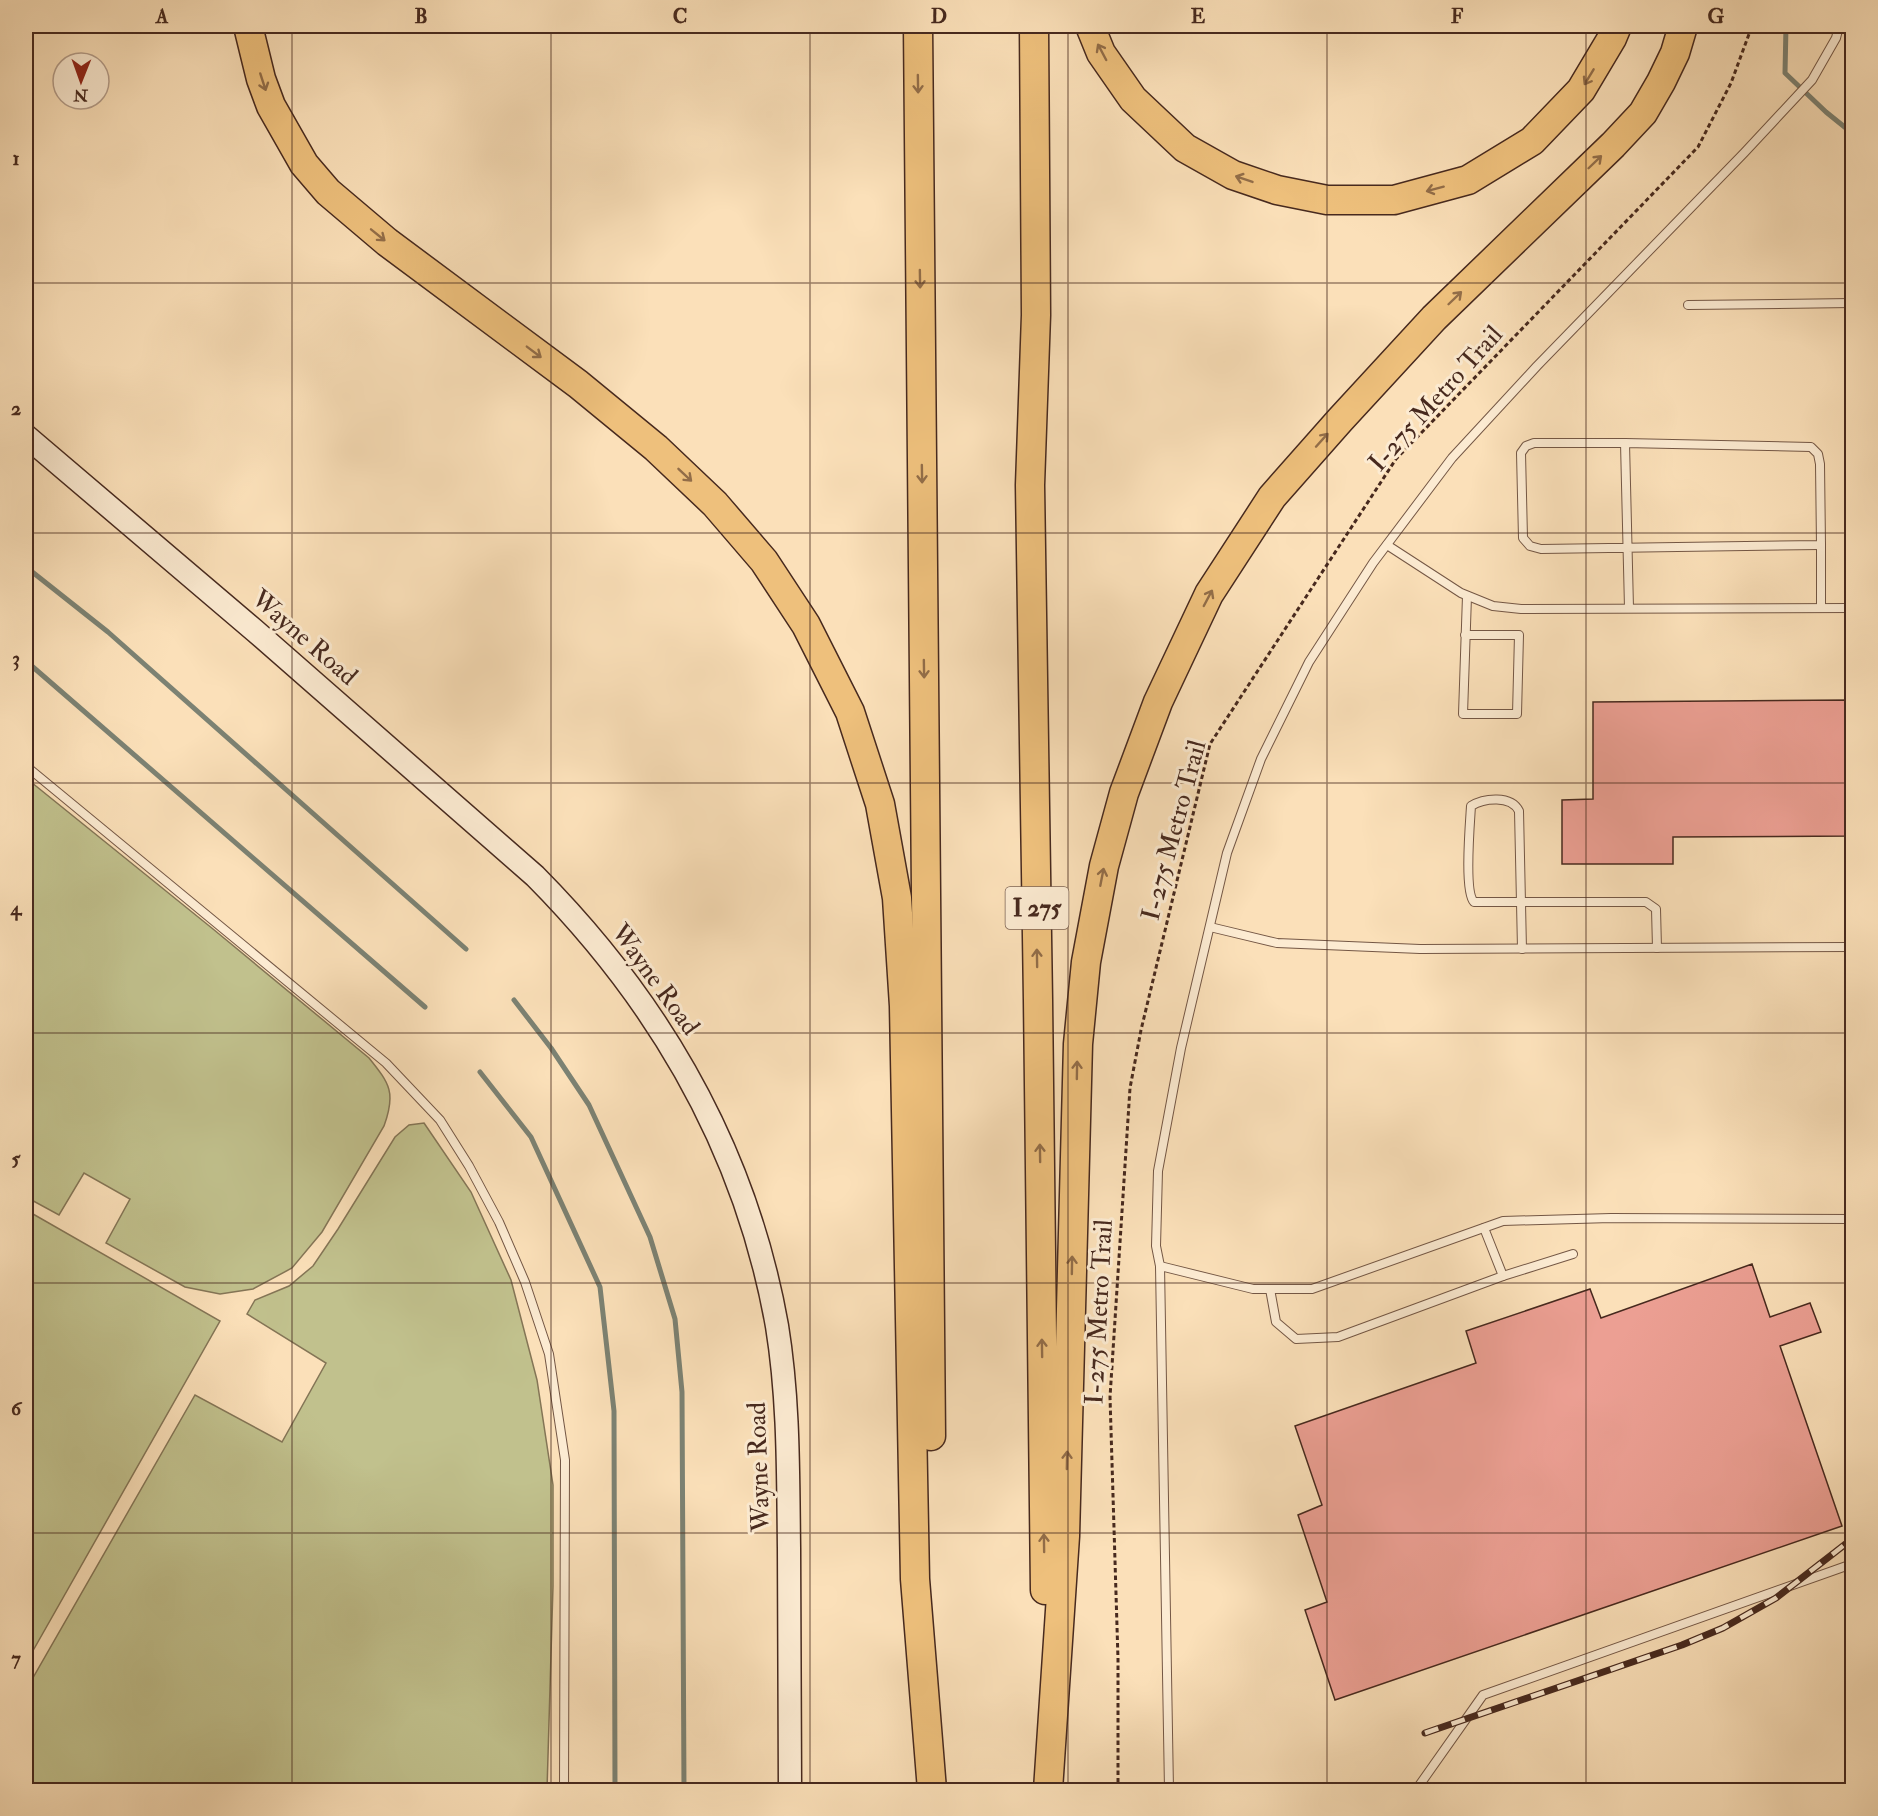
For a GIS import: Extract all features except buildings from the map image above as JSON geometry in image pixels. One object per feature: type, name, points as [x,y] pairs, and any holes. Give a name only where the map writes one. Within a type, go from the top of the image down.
[{"type":"highway","points":[[248,26],[261,79],[271,106],[304,164],[328,192],[387,242],[578,384],[656,448],[715,504],[764,561],[806,625],[850,712],[880,804],[897,898],[904,1006],[915,1580],[934,1791]]},
{"type":"highway","name":"I 275","points":[[1034,26],[1036,315],[1030,485],[1048,1791]]},
{"type":"highway","points":[[1090,26],[1101,53],[1133,99],[1185,148],[1233,176],[1277,190],[1327,200],[1394,200],[1468,180],[1532,141],[1581,90],[1617,26]]},
{"type":"highway","points":[[1048,1791],[1065,1536],[1078,1044],[1088,951],[1104,866],[1124,794],[1158,702],[1209,594],[1272,497],[1434,318],[1643,113],[1675,53],[1683,26]]},
{"type":"highway","points":[[917,33],[934,1791]]},
{"type":"main road","name":"Wayne Road","points":[[26,436],[255,630],[535,876],[563,904],[615,966],[660,1029],[685,1070],[720,1141],[741,1195],[768,1282],[777,1327],[787,1419],[790,1791]]},
{"type":"lane","points":[[1169,1791],[1160,1266],[1156,1246],[1158,1171],[1181,1048],[1227,853],[1261,759],[1309,662],[1373,563],[1452,458],[1537,366],[1736,162],[1812,80],[1836,38],[1839,26]]},
{"type":"lane","points":[[1688,305],[1852,303]]},
{"type":"lane","points":[[1821,545],[1541,549],[1530,546],[1523,538],[1521,453],[1526,446],[1534,443],[1625,442],[1811,447],[1818,454],[1820,464],[1821,545],[1821,608]]},
{"type":"lane","points":[[1625,442],[1629,608]]},
{"type":"lane","points":[[1386,545],[1467,596],[1493,606],[1521,609],[1852,608]]},
{"type":"lane","points":[[1465,634],[1519,634],[1517,714],[1463,714],[1465,634],[1467,596]]},
{"type":"lane","points":[[26,766],[387,1063],[440,1120],[469,1166],[499,1222],[525,1282],[549,1354],[565,1460],[564,1791]]},
{"type":"lane","points":[[1522,949],[1521,902],[1519,810],[1516,804],[1507,800],[1478,801],[1471,806],[1469,881],[1471,899],[1474,902],[1521,902],[1646,902],[1656,909],[1658,948]]},
{"type":"lane","points":[[1209,927],[1276,943],[1420,949],[1852,946]]},
{"type":"lane","points":[[1160,1266],[1253,1289],[1312,1288],[1503,1221],[1611,1218],[1852,1219]]},
{"type":"lane","points":[[1484,1228],[1503,1276]]},
{"type":"lane","points":[[1270,1289],[1276,1322],[1296,1339],[1338,1337],[1503,1276],[1573,1254]]},
{"type":"lane","points":[[1416,1791],[1483,1695],[1852,1564]]},
{"type":"path","name":"I-275 Metro Trail","points":[[1118,1791],[1118,1659],[1110,1397],[1130,1088],[1141,1030],[1209,744],[1396,459],[1698,147],[1731,82],[1752,26]]},
{"type":"green space","points":[[26,778],[369,1058],[386,1082],[390,1105],[384,1126],[322,1232],[292,1268],[253,1289],[220,1294],[185,1287],[106,1243],[130,1199],[84,1173],[59,1215],[26,1197]]},
{"type":"green space","points":[[424,1123],[471,1192],[511,1280],[537,1380],[553,1485],[553,1586],[547,1790],[26,1790],[26,1690],[195,1395],[282,1442],[326,1363],[247,1314],[255,1300],[289,1286],[313,1266],[395,1137],[409,1125]]},
{"type":"green space","points":[[26,1210],[220,1321],[26,1663]]},
{"type":"waterway","points":[[1786,26],[1785,73],[1852,133]]},
{"type":"waterway","points":[[26,567],[108,632],[466,949]]},
{"type":"waterway","points":[[26,661],[425,1007]]},
{"type":"waterway","points":[[514,1000],[551,1048],[589,1105],[650,1237],[675,1319],[682,1392],[684,1790]]},
{"type":"waterway","points":[[480,1072],[531,1137],[600,1287],[614,1411],[615,1790]]},
{"type":"railway","points":[[1425,1733],[1682,1645],[1723,1628],[1776,1598],[1852,1539]]}]
